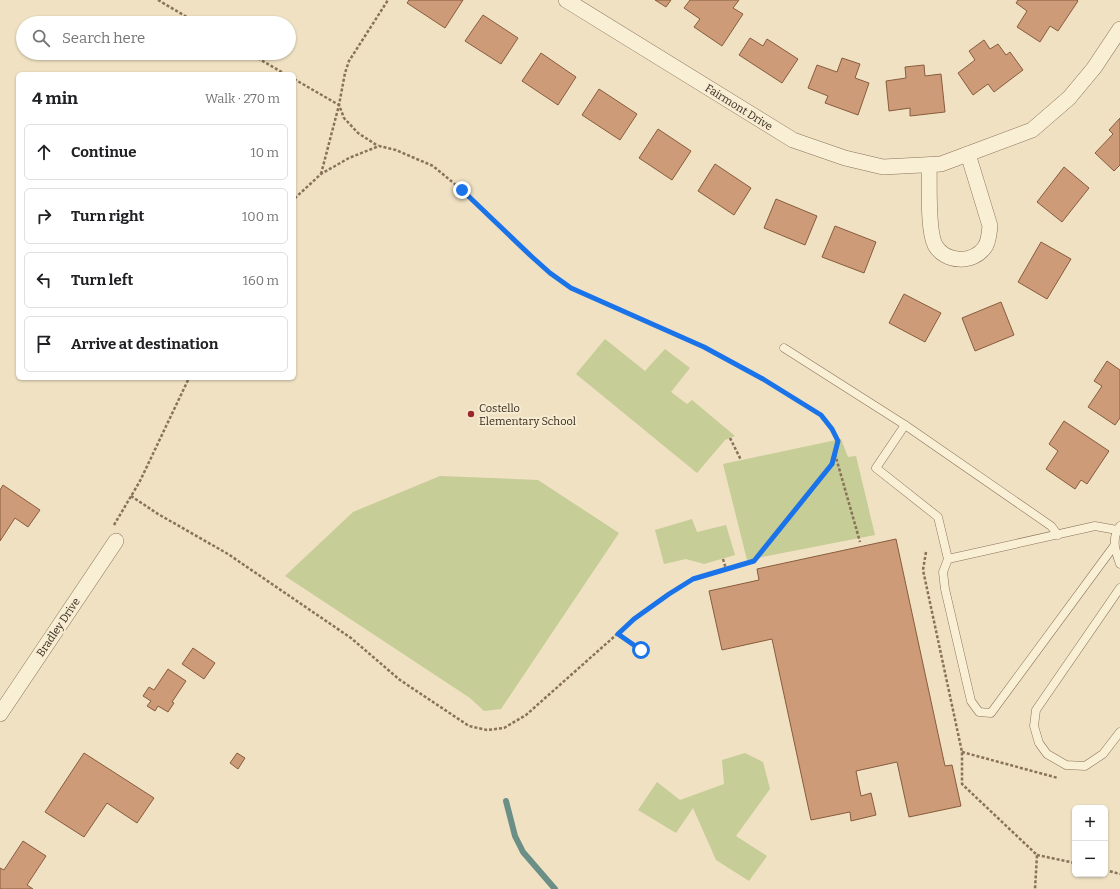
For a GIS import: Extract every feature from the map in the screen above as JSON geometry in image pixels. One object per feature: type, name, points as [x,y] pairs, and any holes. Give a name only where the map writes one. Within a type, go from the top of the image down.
[{"type":"street","name":"Fairmont Drive","points":[[566,0],[793,140],[845,158],[883,167],[941,164],[1032,130],[1069,98],[1094,68],[1120,29]]},
{"type":"street","points":[[929,165],[931,230],[935,245],[944,254],[956,260],[972,258],[984,248],[989,238],[990,226],[968,154]]},
{"type":"street","name":"Bradley Drive","points":[[0,714],[116,541]]},
{"type":"lane","points":[[784,348],[905,425],[1051,526],[1058,535]]},
{"type":"lane","points":[[905,425],[876,468],[938,517],[948,559],[944,572],[945,589],[971,701],[979,712],[991,713],[1114,546],[1119,528],[1095,526],[948,559]]},
{"type":"lane","points":[[1114,546],[1120,564]]},
{"type":"lane","points":[[1120,588],[1036,710],[1034,726],[1039,743],[1047,754],[1066,765],[1085,766],[1103,754],[1120,732]]},
{"type":"path","points":[[158,0],[185,16]]},
{"type":"path","points":[[321,174],[349,61],[388,0]]},
{"type":"path","points":[[261,60],[282,72]]},
{"type":"path","points":[[131,496],[158,514],[234,558],[351,638],[400,680],[469,726],[487,730],[504,728],[526,715],[634,619],[693,579],[754,561],[832,464],[838,441],[832,429],[821,415],[763,379],[704,347],[571,288],[550,273],[462,190],[433,166],[396,150],[379,146],[358,133],[344,118],[339,105],[296,80]]},
{"type":"path","points":[[296,197],[321,174],[349,158],[379,146]]},
{"type":"path","points":[[116,541],[114,525],[140,481],[189,380]]},
{"type":"path","points":[[730,438],[740,460]]},
{"type":"path","points":[[835,452],[860,542]]},
{"type":"path","points":[[926,552],[923,570],[962,752],[962,784],[1037,855],[1072,862]]},
{"type":"path","points":[[723,559],[726,569]]},
{"type":"path","points":[[618,634],[641,650]]},
{"type":"path","points":[[1035,889],[1037,855]]},
{"type":"path","points":[[1108,871],[1120,874]]},
{"type":"green space","points":[[605,339],[645,371],[665,349],[690,368],[671,392],[687,404],[692,400],[735,436],[725,440],[697,473],[576,374]]},
{"type":"green space","points":[[841,439],[848,457],[856,456],[875,535],[747,560],[723,464]]},
{"type":"green space","points":[[440,476],[538,480],[619,533],[501,709],[484,711],[470,698],[285,576],[353,512]]},
{"type":"green space","points":[[692,519],[697,532],[726,525],[735,555],[704,564],[686,559],[664,564],[655,530]]},
{"type":"green space","points":[[745,753],[763,762],[770,789],[736,836],[767,856],[749,881],[716,860],[693,808],[676,833],[638,810],[657,782],[680,800],[724,784],[722,760]]},
{"type":"building","points":[[409,0],[463,0],[445,28],[407,3]]},
{"type":"building","points":[[655,0],[671,0],[666,7]]},
{"type":"building","points":[[690,0],[739,0],[733,8],[743,14],[722,46],[694,27],[700,19],[684,8]]},
{"type":"building","points":[[1018,0],[1078,1],[1058,31],[1050,26],[1040,42],[1017,27],[1027,11],[1016,3]]},
{"type":"building","points":[[483,15],[518,38],[501,64],[465,41]]},
{"type":"building","points":[[750,38],[763,46],[767,39],[798,59],[782,83],[739,55]]},
{"type":"building","points":[[984,40],[990,49],[998,44],[1006,55],[1010,52],[1023,70],[994,92],[988,84],[973,95],[958,73],[975,60],[969,51]]},
{"type":"building","points":[[541,53],[576,77],[558,105],[522,81]]},
{"type":"building","points":[[842,58],[860,64],[855,78],[869,83],[858,115],[825,103],[828,96],[808,88],[817,65],[837,72]]},
{"type":"building","points":[[924,65],[925,76],[941,74],[945,112],[910,116],[910,108],[889,111],[886,81],[906,78],[905,67]]},
{"type":"building","points":[[599,89],[637,114],[620,140],[582,115]]},
{"type":"building","points":[[1120,118],[1120,165],[1114,171],[1095,153],[1113,134],[1109,130]]},
{"type":"building","points":[[658,129],[691,151],[672,180],[639,158]]},
{"type":"building","points":[[715,164],[751,188],[734,215],[698,191]]},
{"type":"building","points":[[1064,167],[1089,188],[1062,222],[1037,202]]},
{"type":"building","points":[[776,199],[817,216],[805,245],[764,228]]},
{"type":"building","points":[[835,226],[876,242],[864,273],[822,257]]},
{"type":"building","points":[[1041,242],[1071,259],[1047,299],[1018,282]]},
{"type":"building","points":[[904,294],[941,313],[925,342],[889,323]]},
{"type":"building","points":[[1001,302],[1014,335],[975,351],[962,318]]},
{"type":"building","points":[[1107,361],[1120,370],[1120,418],[1115,425],[1088,407],[1102,386],[1094,381]]},
{"type":"building","points":[[1064,421],[1109,451],[1087,484],[1081,480],[1075,489],[1046,469],[1058,451],[1049,444]]},
{"type":"building","points":[[3,485],[40,510],[28,527],[15,518],[0,541],[0,490]]},
{"type":"building","points":[[896,539],[945,766],[952,765],[961,806],[909,817],[897,762],[856,771],[861,796],[871,793],[876,815],[851,821],[850,812],[811,820],[772,639],[722,650],[709,591],[759,580],[757,569]]},
{"type":"building","points":[[193,648],[215,663],[204,679],[182,664]]},
{"type":"building","points":[[168,669],[186,681],[172,702],[174,703],[168,712],[158,706],[155,711],[147,706],[151,701],[143,696],[149,687],[154,690]]},
{"type":"building","points":[[84,753],[154,798],[137,823],[107,803],[84,837],[45,812]]},
{"type":"building","points":[[237,753],[245,758],[238,769],[230,763]]},
{"type":"building","points":[[23,841],[46,856],[27,885],[33,889],[0,889],[0,868],[4,870]]},
{"type":"waterway","points":[[506,801],[515,836],[523,852],[555,889]]},
{"type":"place","name":"Costello Elementary School","points":[[471,414]]},
{"type":"route","points":[[462,190],[531,256],[550,273],[571,288],[704,347],[763,379],[821,415],[832,429],[838,441],[832,464],[754,561],[693,579],[634,619],[618,634],[641,650]]}]
